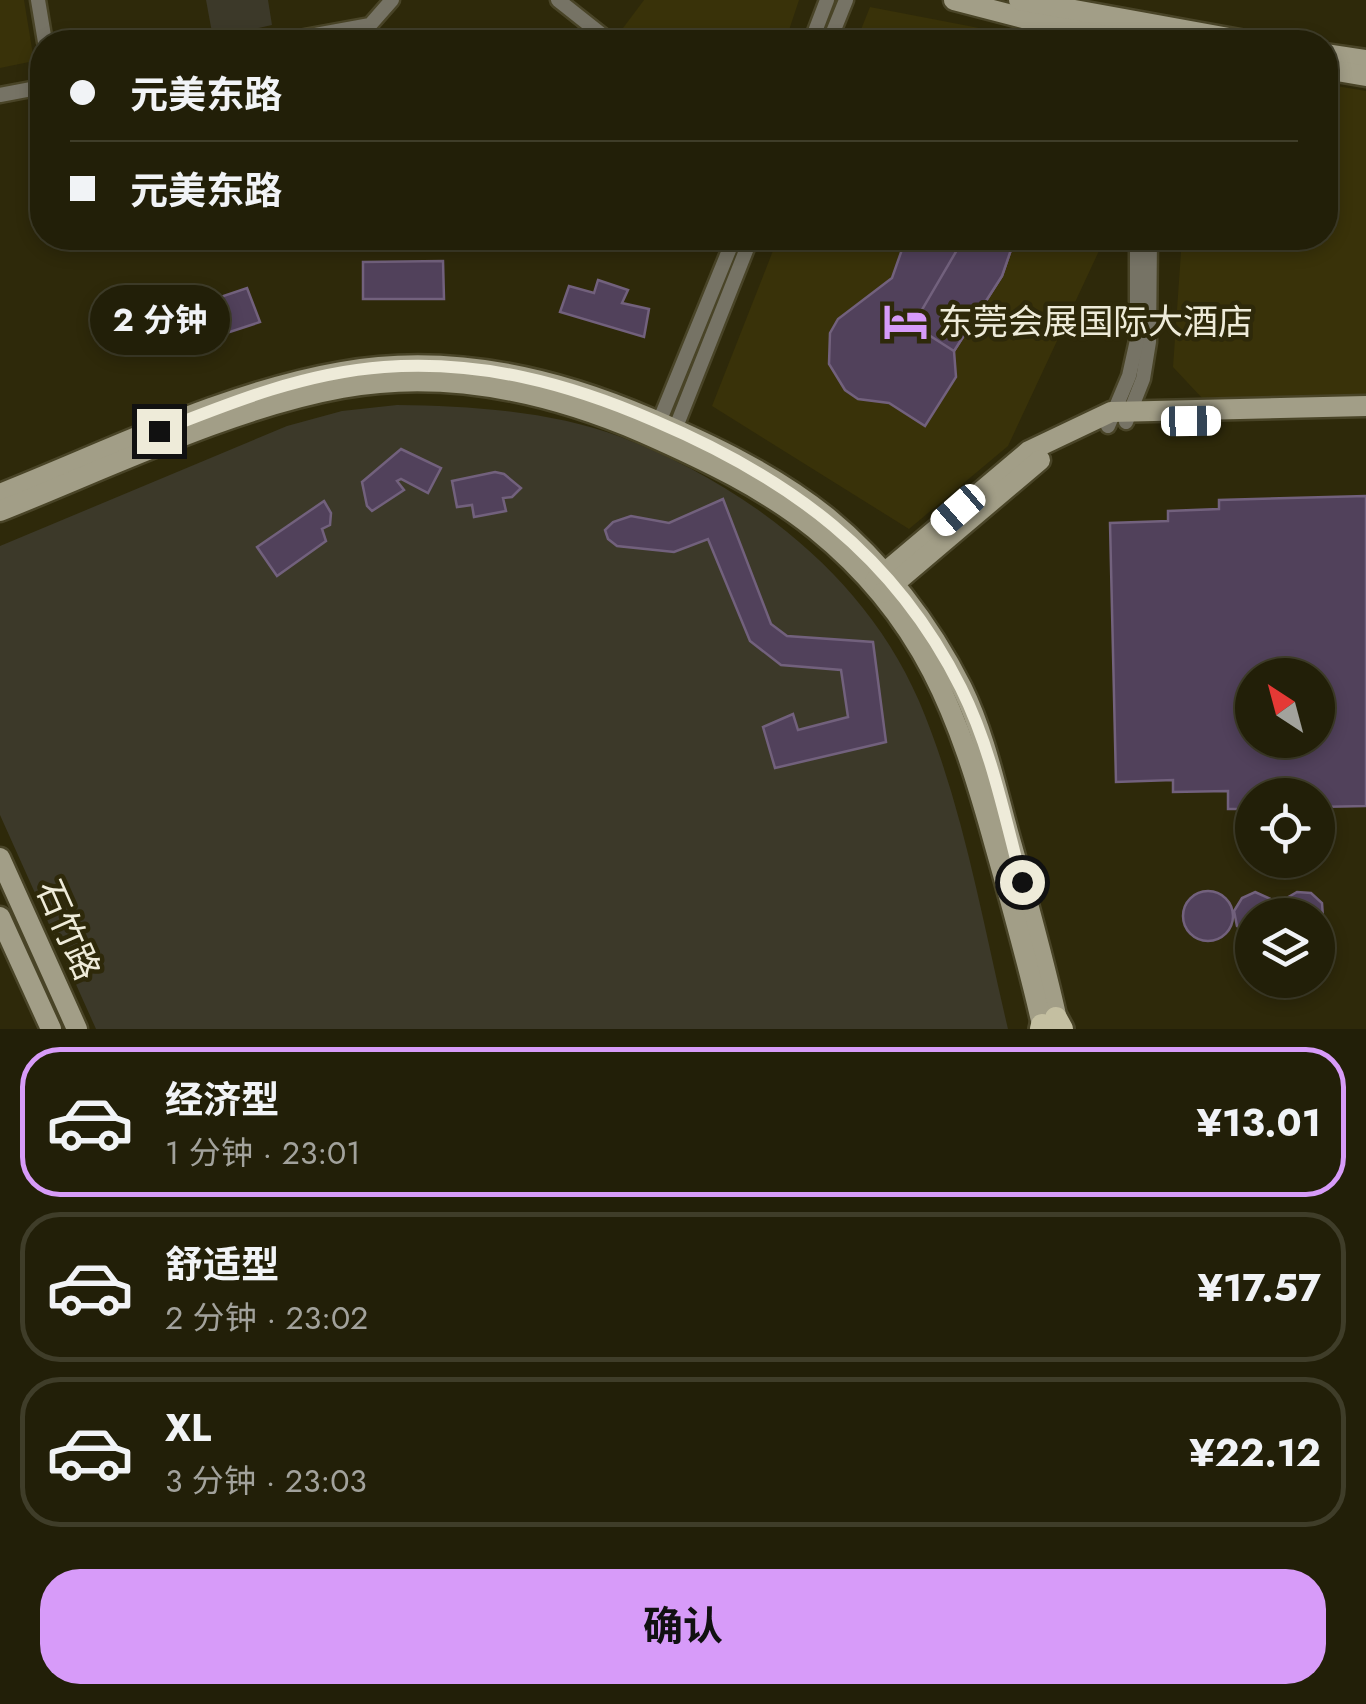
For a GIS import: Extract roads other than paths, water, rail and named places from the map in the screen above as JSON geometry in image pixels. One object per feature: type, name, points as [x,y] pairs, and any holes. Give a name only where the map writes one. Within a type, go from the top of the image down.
[{"type":"street","points":[[38,0],[44,30]]},
{"type":"street","points":[[343,30],[370,25],[392,0]]},
{"type":"street","points":[[558,0],[596,30]]},
{"type":"street","points":[[816,30],[827,0]]},
{"type":"street","points":[[834,30],[846,0]]},
{"type":"street","points":[[954,0],[1031,20],[1112,30]]},
{"type":"street","points":[[1019,0],[1140,30]]},
{"type":"street","points":[[1338,56],[1366,60]]},
{"type":"street","points":[[1338,72],[1366,76]]},
{"type":"street","points":[[0,94],[30,88]]},
{"type":"street","points":[[664,433],[730,250]]},
{"type":"street","points":[[664,433],[747,250]]},
{"type":"street","points":[[1119,417],[1137,340],[1137,250]]},
{"type":"street","points":[[1119,417],[1143,379],[1149,342],[1150,250]]},
{"type":"street","points":[[0,494],[223,406],[342,371],[426,365],[555,382],[664,433]]},
{"type":"street","points":[[0,511],[258,410],[344,387],[426,381],[551,398],[747,463],[827,518],[945,659],[974,720],[1032,914],[1050,1027]]},
{"type":"street","points":[[882,584],[1029,451],[1119,417],[1366,406]]},
{"type":"street","points":[[1119,417],[1366,416]]},
{"type":"street","name":"石竹路","points":[[0,858],[77,1029]]},
{"type":"street","name":"石竹路","points":[[0,918],[47,1028]]},
{"type":"place","name":"东莞会展国际大酒店","points":[[905,322]]}]
